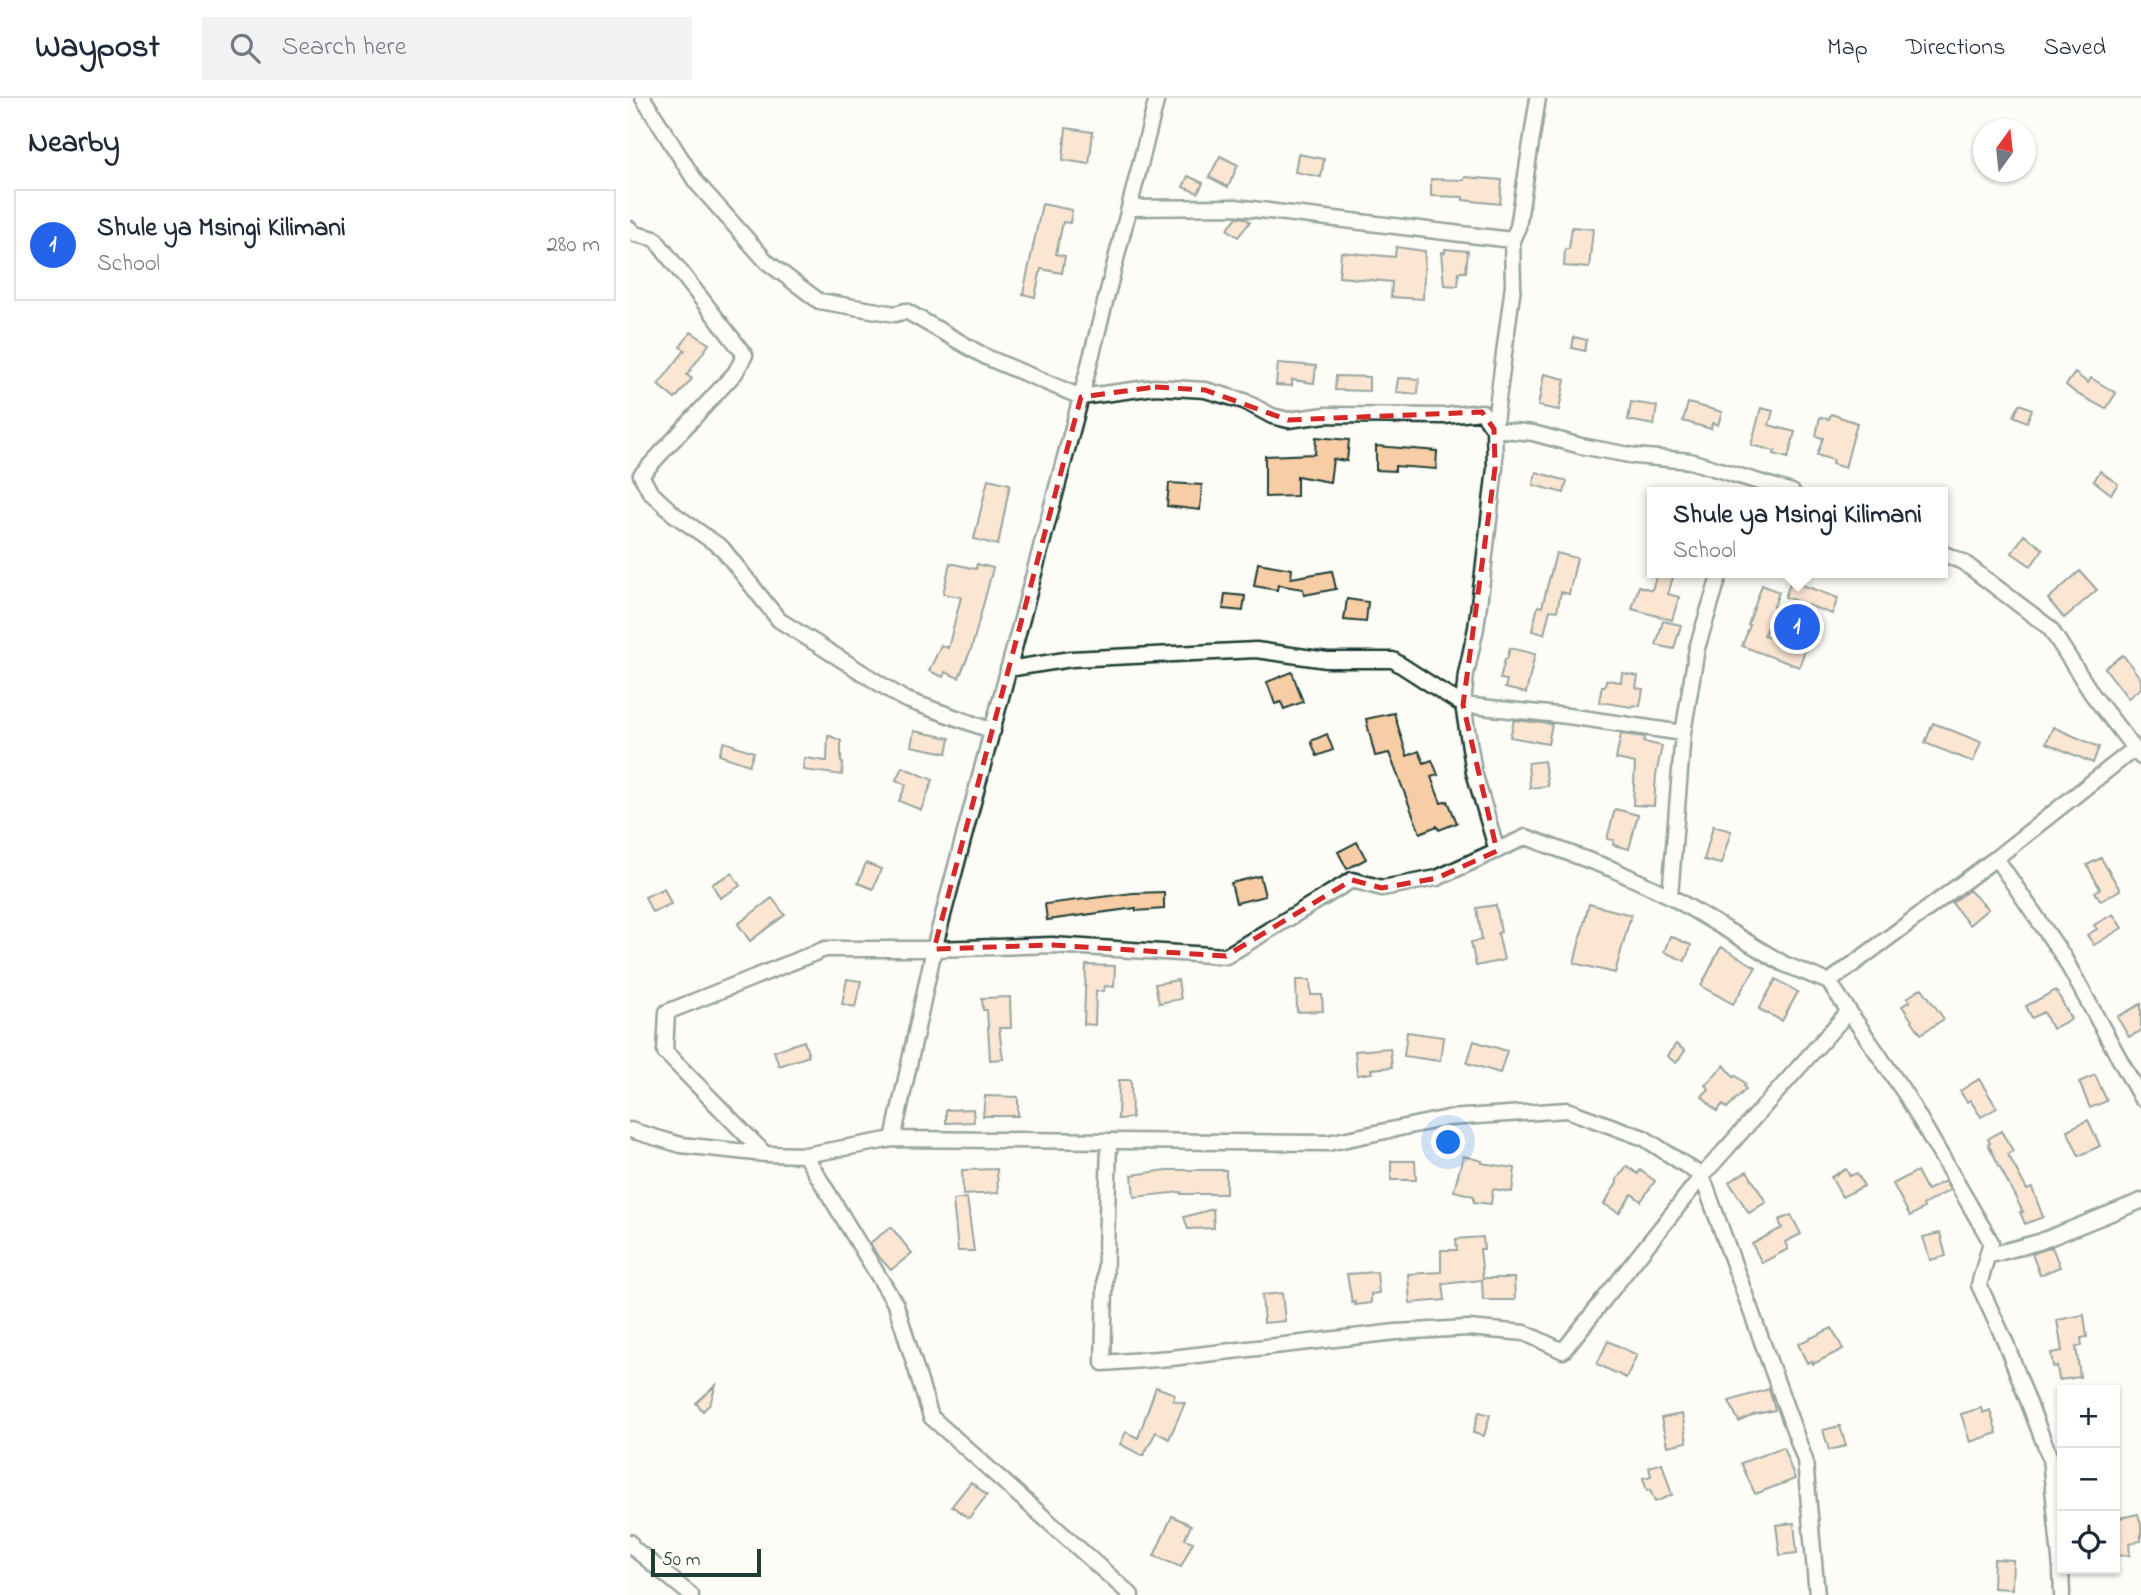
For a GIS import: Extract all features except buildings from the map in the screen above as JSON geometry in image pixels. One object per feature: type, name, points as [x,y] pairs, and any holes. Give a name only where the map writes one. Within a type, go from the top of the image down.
[{"type":"street","points":[[643,98],[696,182],[767,262],[819,301],[895,314],[906,311],[986,357],[1081,397],[1155,387],[1205,390],[1244,401],[1272,416],[1288,420],[1326,415],[1445,416],[1482,412],[1494,429],[1533,433],[1581,446],[1635,456],[1690,461],[1760,487]]},
{"type":"street","points":[[893,1139],[934,949],[1081,397],[1157,98]]},
{"type":"street","points":[[1497,851],[1474,772],[1463,705],[1466,674],[1476,628],[1495,467],[1494,429],[1513,286],[1512,240],[1518,227],[1538,98]]},
{"type":"street","points":[[1129,208],[1235,207],[1512,240]]},
{"type":"street","points":[[632,234],[655,239],[745,355],[735,373],[641,475],[650,492],[675,515],[722,548],[779,620],[904,699],[993,731]]},
{"type":"street","points":[[1829,982],[2138,753],[2092,694],[2050,628],[1963,562],[1948,556]]},
{"type":"street","points":[[1670,896],[1683,733],[1697,648],[1718,578]]},
{"type":"street","points":[[1007,669],[1071,659],[1256,650],[1327,660],[1393,660],[1463,705],[1568,716],[1683,733]]},
{"type":"street","points":[[765,1154],[665,1052],[667,1012],[825,949],[1052,945],[1226,956],[1352,880],[1382,888],[1437,878],[1526,837],[1612,869],[1670,896],[1784,964],[1829,982],[1906,1095],[1991,1242],[1979,1285],[2005,1341],[2050,1458],[2062,1595]]},
{"type":"street","points":[[1996,858],[2063,956],[2141,1098]]},
{"type":"street","points":[[1109,1142],[1103,1363],[1171,1358],[1396,1332],[1468,1328],[1525,1333],[1563,1351],[1702,1176],[1849,1011]]},
{"type":"street","points":[[630,1130],[681,1145],[765,1154],[805,1154],[893,1139],[1328,1143],[1448,1118],[1567,1110],[1644,1139],[1702,1176],[1805,1460],[1817,1595]]},
{"type":"street","points":[[805,1154],[896,1305],[931,1417],[1131,1595]]},
{"type":"street","points":[[1987,1256],[2039,1242],[2141,1201]]},
{"type":"street","points":[[630,1542],[632,1548],[691,1595]]},
{"type":"highlighted area","points":[[1155,387],[1205,390],[1288,420],[1482,412],[1494,429],[1495,468],[1463,705],[1497,851],[1437,878],[1382,888],[1352,880],[1226,956],[1052,945],[934,949],[1081,397]]},
{"type":"place","name":"Shule ya Msingi Kilimani","points":[[1797,627]]}]
